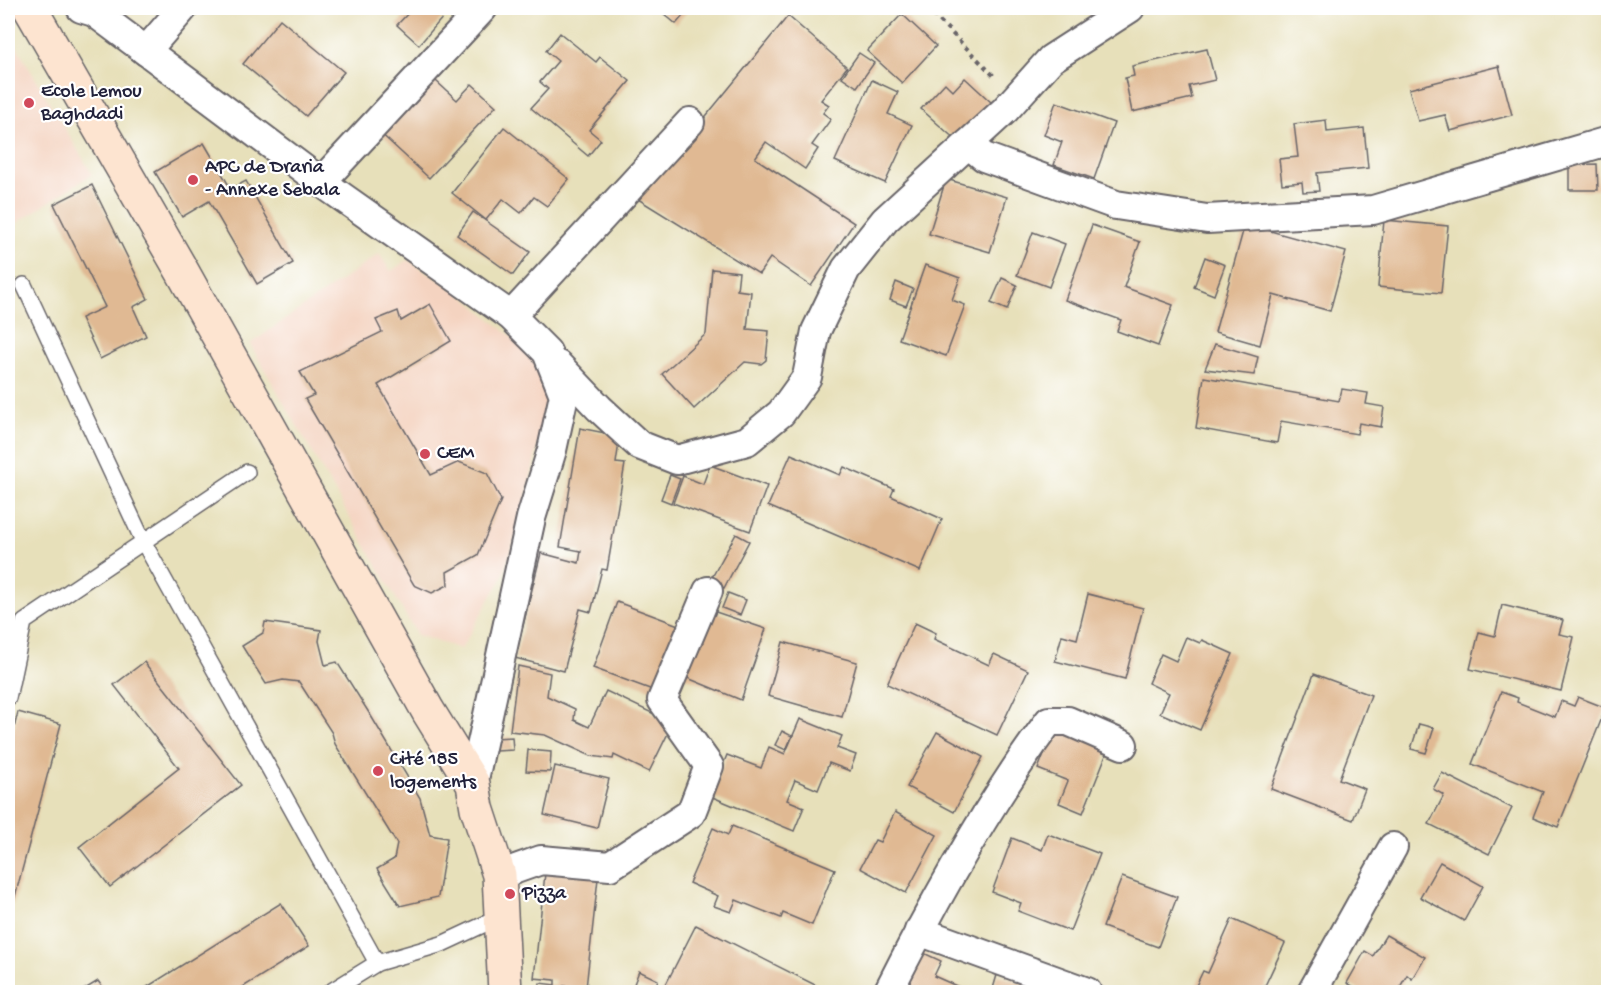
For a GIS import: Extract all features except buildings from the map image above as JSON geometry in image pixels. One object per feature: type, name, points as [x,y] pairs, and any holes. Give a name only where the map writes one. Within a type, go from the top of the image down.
[{"type":"main road","points":[[37,9],[428,711],[473,784],[477,808],[499,875],[505,993]]},
{"type":"street","points":[[81,8],[94,12],[321,182],[511,316],[598,408],[639,445],[677,460],[747,441],[781,413],[807,377],[816,331],[846,269],[885,220],[1005,110],[1051,59],[1130,8]]},
{"type":"street","points":[[146,51],[183,8]]},
{"type":"street","points":[[321,182],[483,8]]},
{"type":"street","points":[[511,316],[690,122]]},
{"type":"street","points":[[968,144],[984,158],[1116,205],[1207,219],[1373,210],[1608,141]]},
{"type":"street","points":[[473,784],[531,518],[552,450],[564,395],[547,352]]},
{"type":"street","points":[[499,875],[541,860],[610,866],[691,813],[710,766],[662,700],[708,591]]},
{"type":"street","points":[[888,993],[919,931],[1016,766],[1049,721],[1068,721],[1123,745]]},
{"type":"street","points":[[1312,993],[1393,847]]},
{"type":"street","points":[[919,931],[1087,993]]},
{"type":"lane","points":[[24,285],[144,543],[376,963]]},
{"type":"lane","points":[[8,698],[24,622],[247,472]]},
{"type":"lane","points":[[330,993],[376,963],[442,944],[502,916]]},
{"type":"path","points":[[927,8],[1001,83],[1005,110]]},
{"type":"shaded area","name":"Ecole Lemou Baghdadi","points":[[8,32],[92,174],[8,229]]},
{"type":"shaded area","name":"CEM","points":[[379,254],[391,271],[408,260],[461,294],[544,364],[552,385],[520,524],[501,580],[461,649],[417,635],[250,344]]},
{"type":"place","name":"Ecole Lemou Baghdadi","points":[[29,103]]},
{"type":"place","name":"APC de Draria - Annexe Sebala","points":[[193,180]]},
{"type":"place","name":"CEM","points":[[425,454]]},
{"type":"place","name":"Cité 185 logements","points":[[378,771]]},
{"type":"place","name":"Pizza","points":[[510,894]]}]
